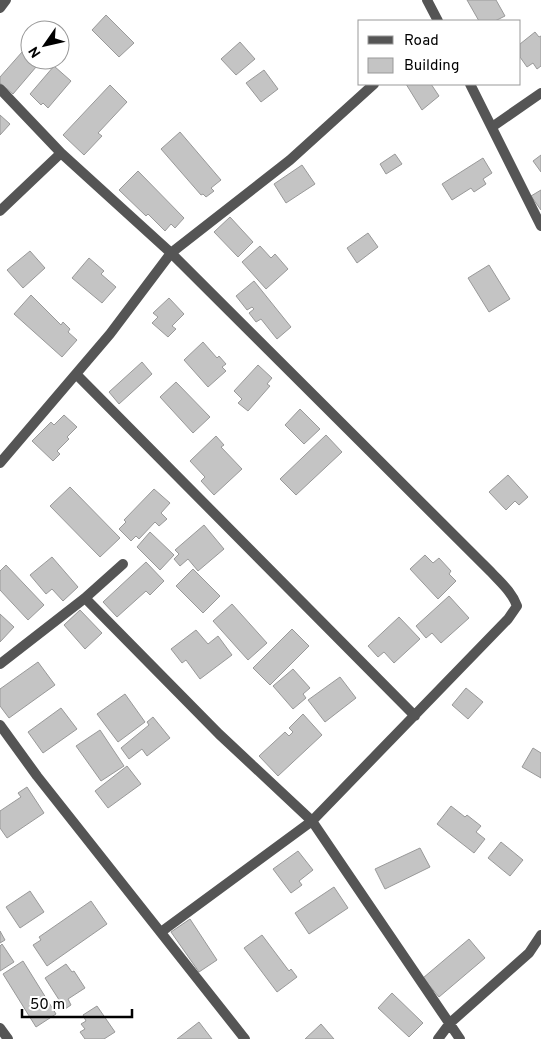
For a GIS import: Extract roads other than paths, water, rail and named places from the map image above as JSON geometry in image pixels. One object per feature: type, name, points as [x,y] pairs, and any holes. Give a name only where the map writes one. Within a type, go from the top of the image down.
[{"type":"street","points":[[0,8],[6,0]]},
{"type":"street","points":[[427,0],[437,20]]},
{"type":"street","points":[[0,463],[110,334],[171,253],[290,160],[373,85]]},
{"type":"street","points":[[471,85],[541,226]]},
{"type":"street","points":[[0,89],[61,153],[171,253],[506,588],[514,599],[516,606],[514,612],[312,821],[161,932]]},
{"type":"street","points":[[492,127],[541,93]]},
{"type":"street","points":[[0,211],[61,153]]},
{"type":"street","points":[[76,374],[415,716]]},
{"type":"street","points":[[0,664],[85,598],[123,564]]},
{"type":"street","points":[[85,598],[219,734],[312,821],[460,1039]]},
{"type":"street","points":[[0,725],[44,784],[245,1039]]},
{"type":"street","points":[[438,1039],[450,1023],[529,953],[541,934]]},
{"type":"street","points":[[0,1028],[8,1039]]}]
